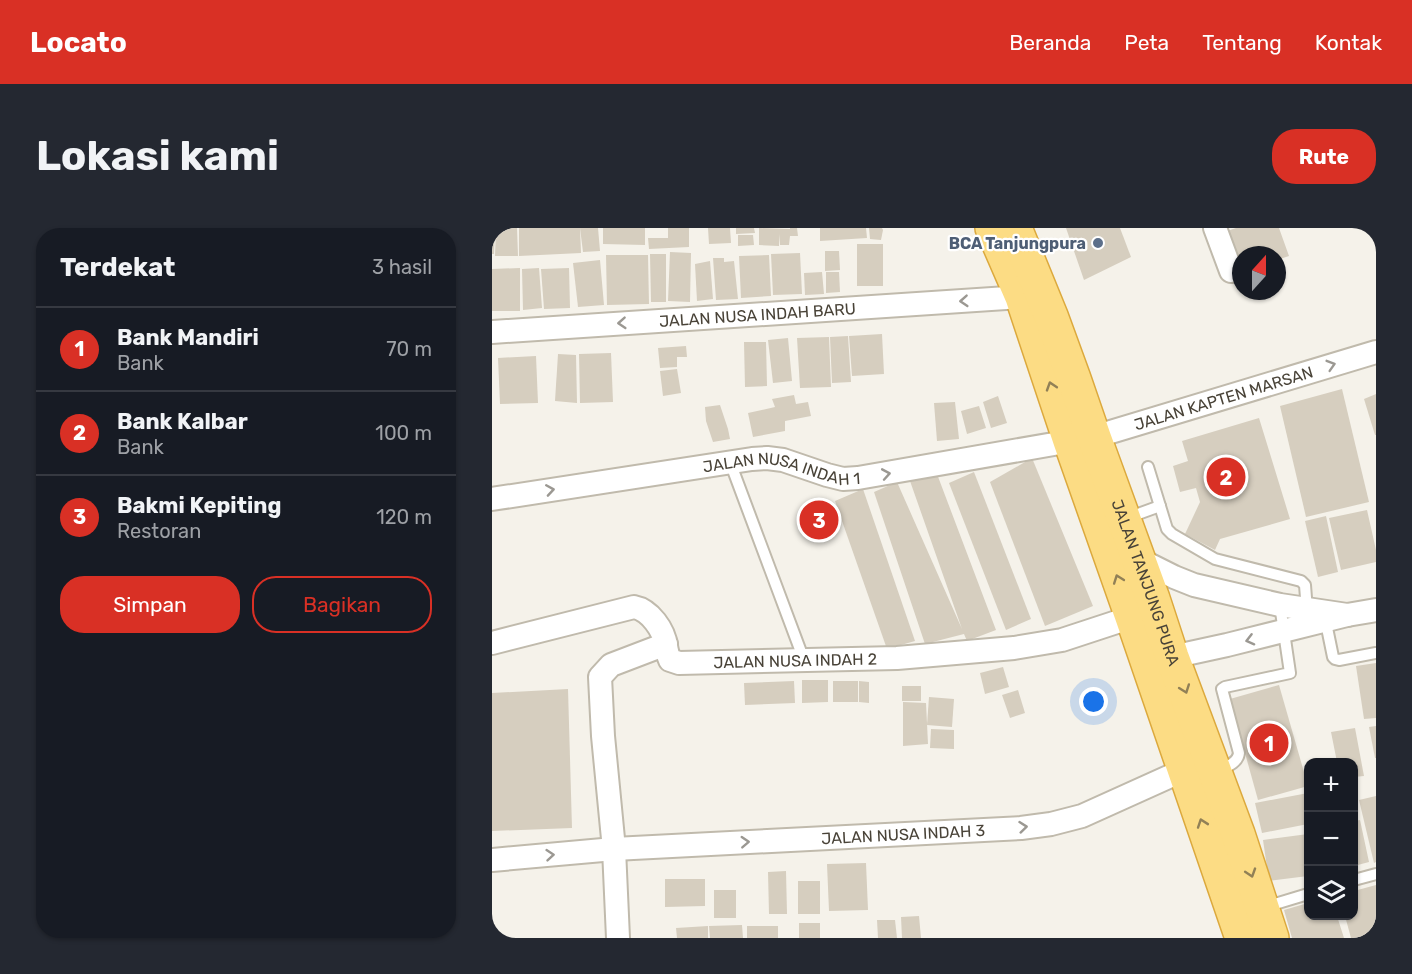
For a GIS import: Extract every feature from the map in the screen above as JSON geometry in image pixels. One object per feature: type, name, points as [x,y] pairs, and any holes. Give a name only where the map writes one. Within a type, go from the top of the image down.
[{"type":"highway","name":"JALAN TANJUNG PURA","points":[[1013,229],[1022,297],[1082,439],[1124,520],[1172,657],[1242,938]]},
{"type":"highway","name":"JALAN TANJUNG PURA","points":[[1013,229],[1052,316],[1082,439],[1132,617],[1200,772],[1238,834],[1267,923]]},
{"type":"street","points":[[1215,228],[1231,272]]},
{"type":"street","name":"JALAN NUSA INDAH BARU","points":[[492,332],[1022,297]]},
{"type":"street","name":"JALAN KAPTEN MARSAN","points":[[1082,439],[1376,352]]},
{"type":"street","name":"JALAN NUSA INDAH 1","points":[[492,499],[752,459],[783,460],[843,479],[858,478],[1082,439]]},
{"type":"street","points":[[1138,559],[1194,585],[1322,616]]},
{"type":"street","name":"JALAN NUSA INDAH 2","points":[[492,643],[634,607],[655,620],[666,644],[670,660],[679,663],[897,658],[1014,648],[1062,640],[1132,617]]},
{"type":"street","points":[[1172,657],[1284,631],[1322,616],[1376,610]]},
{"type":"street","points":[[618,938],[614,849],[600,677],[611,665],[666,644]]},
{"type":"street","name":"JALAN NUSA INDAH 3","points":[[492,860],[614,849],[1010,829],[1051,824],[1082,816],[1200,772]]},
{"type":"lane","points":[[730,462],[804,660]]},
{"type":"lane","points":[[1148,467],[1167,528],[1172,534],[1206,554],[1226,562],[1304,582],[1322,616],[1335,659],[1376,653]]},
{"type":"lane","points":[[1124,520],[1160,506]]},
{"type":"lane","points":[[1200,772],[1235,762],[1239,758],[1222,689],[1290,673],[1280,605]]},
{"type":"lane","points":[[1358,879],[1376,874]]},
{"type":"lane","points":[[1267,923],[1304,897]]},
{"type":"building","points":[[492,228],[495,228],[494,254],[492,254]]},
{"type":"building","points":[[496,228],[517,228],[518,256],[495,256]]},
{"type":"building","points":[[519,228],[580,228],[581,253],[519,256]]},
{"type":"building","points":[[580,228],[598,228],[600,251],[583,252]]},
{"type":"building","points":[[603,228],[645,228],[645,245],[603,244]]},
{"type":"building","points":[[668,228],[689,228],[689,247],[649,249],[648,238],[668,238]]},
{"type":"building","points":[[708,228],[730,228],[731,243],[709,244]]},
{"type":"building","points":[[736,228],[754,228],[755,233],[736,234]]},
{"type":"building","points":[[759,228],[797,228],[798,236],[790,236],[789,245],[780,245],[779,234],[779,246],[759,245]]},
{"type":"building","points":[[820,228],[866,228],[867,238],[820,241]]},
{"type":"building","points":[[869,228],[882,228],[881,240],[870,239]]},
{"type":"building","name":"BCA Tanjungpura","points":[[1066,228],[1120,228],[1131,257],[1084,280]]},
{"type":"building","points":[[1236,228],[1279,228],[1285,246],[1233,246],[1227,231]]},
{"type":"building","points":[[738,235],[753,235],[754,245],[738,246]]},
{"type":"building","points":[[857,244],[883,244],[883,286],[857,286]]},
{"type":"building","points":[[825,251],[839,251],[840,270],[825,271]]},
{"type":"building","points":[[670,252],[691,253],[690,302],[668,301]]},
{"type":"building","points":[[800,253],[802,294],[773,295],[771,254]]},
{"type":"building","points":[[650,254],[666,254],[666,302],[651,302]]},
{"type":"building","points":[[606,255],[648,255],[649,304],[607,305]]},
{"type":"building","points":[[769,255],[771,296],[741,298],[739,256]]},
{"type":"building","points":[[713,258],[724,258],[724,262],[734,261],[738,299],[716,300]]},
{"type":"building","points":[[600,260],[604,305],[578,307],[573,263]]},
{"type":"building","points":[[710,261],[713,299],[697,301],[695,264]]},
{"type":"building","points":[[520,268],[520,311],[492,311],[492,269]]},
{"type":"building","points":[[539,268],[542,308],[523,310],[522,269]]},
{"type":"building","points":[[569,268],[570,308],[544,309],[541,269]]},
{"type":"building","points":[[822,272],[824,294],[805,295],[804,273]]},
{"type":"building","points":[[826,272],[839,272],[840,292],[826,293]]},
{"type":"building","points":[[882,334],[884,374],[852,376],[849,336]]},
{"type":"building","points":[[848,336],[851,382],[832,383],[830,337]]},
{"type":"building","points":[[829,337],[831,387],[800,388],[797,338]]},
{"type":"building","points":[[788,338],[792,381],[773,383],[768,340]]},
{"type":"building","points":[[744,342],[766,342],[767,386],[745,387]]},
{"type":"building","points":[[686,346],[687,357],[677,357],[677,367],[660,368],[658,348]]},
{"type":"building","points":[[611,353],[613,402],[580,403],[579,354]]},
{"type":"building","points":[[558,354],[576,355],[577,403],[555,401]]},
{"type":"building","points":[[536,356],[538,403],[500,404],[498,358]]},
{"type":"building","points":[[677,369],[681,393],[663,396],[660,371]]},
{"type":"building","points":[[1342,389],[1369,502],[1306,517],[1280,406]]},
{"type":"building","points":[[1376,394],[1376,435],[1375,435],[1364,399]]},
{"type":"building","points":[[794,395],[796,404],[808,402],[811,416],[785,421],[785,431],[753,437],[748,413],[775,407],[772,399]]},
{"type":"building","points":[[998,396],[1007,423],[991,428],[983,402]]},
{"type":"building","points":[[955,402],[959,439],[937,441],[934,403]]},
{"type":"building","points":[[720,405],[730,439],[713,442],[706,421],[705,407]]},
{"type":"building","points":[[979,406],[986,428],[967,434],[961,411]]},
{"type":"building","points":[[1259,418],[1290,519],[1220,539],[1215,550],[1185,534],[1200,502],[1196,488],[1180,492],[1173,466],[1188,461],[1182,441]]},
{"type":"building","points":[[1032,458],[1093,606],[1045,626],[990,482]]},
{"type":"building","points":[[974,472],[1031,619],[1006,630],[949,483]]},
{"type":"building","points":[[937,474],[996,630],[967,641],[964,634],[925,644],[874,492],[897,482],[962,629],[910,481]]},
{"type":"building","points":[[863,489],[915,641],[887,649],[835,501]]},
{"type":"building","points":[[1367,510],[1376,550],[1376,562],[1341,570],[1329,518]]},
{"type":"building","points":[[1326,516],[1338,572],[1318,577],[1305,521]]},
{"type":"building","points":[[1376,663],[1376,718],[1364,719],[1356,666]]},
{"type":"building","points":[[1003,667],[1009,687],[985,694],[980,673]]},
{"type":"building","points":[[802,680],[828,680],[828,702],[802,703]]},
{"type":"building","points":[[794,681],[795,703],[745,705],[744,683]]},
{"type":"building","points":[[833,681],[858,681],[858,702],[833,702]]},
{"type":"building","points":[[859,681],[869,682],[869,703],[859,702]]},
{"type":"building","points":[[1279,685],[1304,772],[1304,787],[1258,800],[1230,699]]},
{"type":"building","points":[[902,686],[921,686],[921,701],[902,701]]},
{"type":"building","points":[[568,689],[572,828],[492,831],[492,693]]},
{"type":"building","points":[[1018,690],[1025,713],[1010,718],[1002,695]]},
{"type":"building","points":[[929,697],[954,699],[952,727],[927,725]]},
{"type":"building","points":[[903,702],[926,703],[928,744],[903,746]]},
{"type":"building","points":[[1376,726],[1376,758],[1375,758],[1369,727]]},
{"type":"building","points":[[1355,728],[1364,776],[1358,777],[1358,758],[1336,758],[1331,732]]},
{"type":"building","points":[[931,729],[954,730],[954,749],[930,748]]},
{"type":"building","points":[[1304,794],[1304,825],[1262,833],[1255,803]]},
{"type":"building","points":[[1376,796],[1376,862],[1374,863],[1359,800]]},
{"type":"building","points":[[1358,820],[1360,820],[1369,862],[1358,865]]},
{"type":"building","points":[[1304,835],[1304,877],[1269,881],[1263,840]]},
{"type":"building","points":[[866,863],[868,910],[829,911],[827,864]]},
{"type":"building","points":[[786,871],[787,914],[769,914],[768,872]]},
{"type":"building","points":[[665,879],[705,879],[705,906],[665,907]]},
{"type":"building","points":[[798,881],[820,881],[820,914],[798,914]]},
{"type":"building","points":[[1376,885],[1376,938],[1351,938],[1346,920],[1358,920],[1358,890]]},
{"type":"building","points":[[714,890],[736,890],[736,918],[714,918]]},
{"type":"building","points":[[1304,904],[1304,920],[1338,920],[1344,938],[1292,938],[1284,910]]},
{"type":"building","points":[[919,916],[921,938],[902,938],[901,917]]},
{"type":"building","points":[[877,920],[895,920],[897,938],[878,938]]},
{"type":"building","points":[[799,923],[820,923],[820,938],[799,938]]},
{"type":"building","points":[[742,925],[743,938],[710,938],[709,926]]},
{"type":"building","points":[[708,926],[708,938],[677,938],[676,928]]},
{"type":"building","points":[[747,926],[778,926],[778,938],[747,938]]},
{"type":"place","name":"BCA Tanjungpura","points":[[1098,243]]},
{"type":"place","name":"Bank Kalbar","points":[[1226,477]]},
{"type":"place","name":"Bakmi Kepiting","points":[[819,520]]},
{"type":"place","name":"Bank Mandiri","points":[[1269,743]]}]
